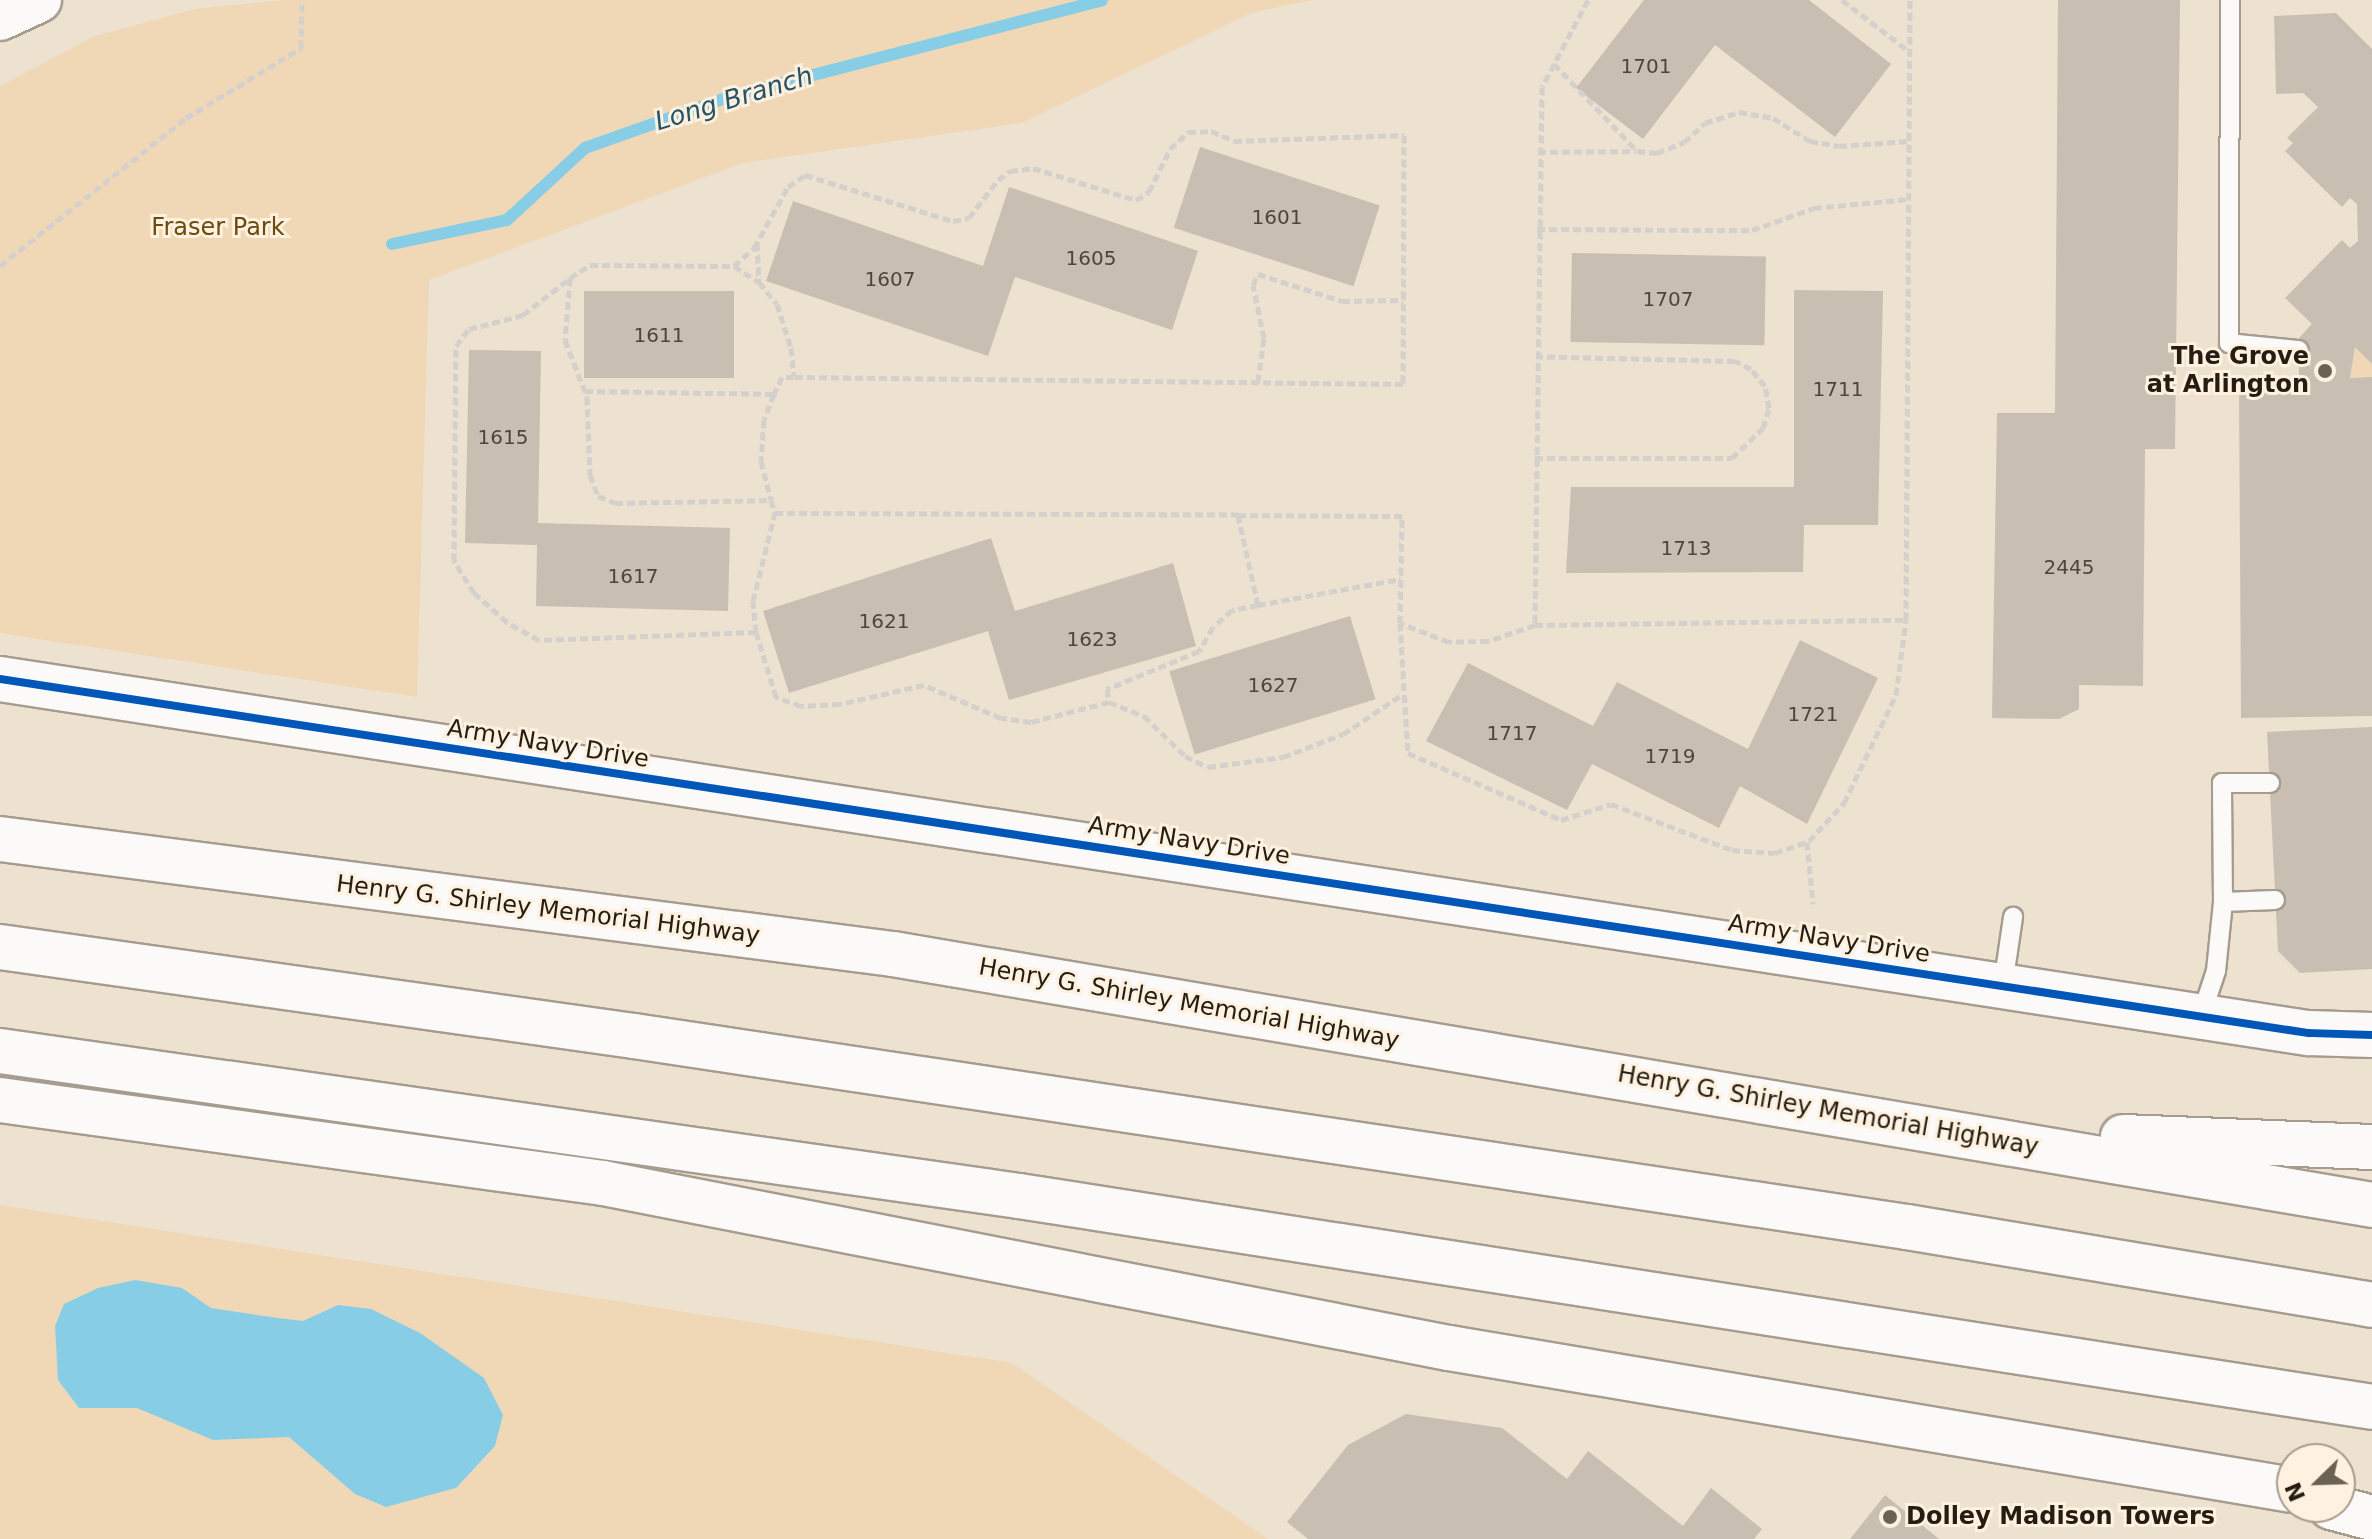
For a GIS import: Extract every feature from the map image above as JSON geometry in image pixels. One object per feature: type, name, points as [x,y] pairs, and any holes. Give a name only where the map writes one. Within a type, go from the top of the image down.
[{"type":"main road","points":[[0,18],[39,0]]},
{"type":"main road","name":"Army Navy Drive","points":[[0,679],[2309,1033],[2372,1035]]},
{"type":"main road","name":"Henry G. Shirley Memorial Highway","points":[[0,839],[893,954],[1932,1127],[2372,1205]]},
{"type":"main road","points":[[0,947],[634,1036],[1860,1220],[2372,1305]]},
{"type":"main road","points":[[0,1051],[1019,1196],[2372,1407]]},
{"type":"main road","points":[[0,1100],[603,1183],[1449,1348],[2276,1487]]},
{"type":"main road","points":[[1932,1127],[2372,1147]]},
{"type":"main road","points":[[2223,1479],[2276,1493]]},
{"type":"lane","points":[[2230,0],[2229,343],[2299,350]]},
{"type":"lane","points":[[2201,1016],[2216,971],[2223,902],[2222,783],[2270,783]]},
{"type":"lane","points":[[2223,902],[2275,900]]},
{"type":"lane","points":[[2003,985],[2013,917]]},
{"type":"path","points":[[0,266],[186,118],[301,48],[302,0]]},
{"type":"path","points":[[1535,625],[1538,152],[1542,87],[1588,0]]},
{"type":"path","points":[[1842,0],[1910,52]]},
{"type":"path","points":[[775,513],[1402,516],[1400,623],[1408,753],[1561,820],[1611,804],[1732,850],[1775,853],[1807,842],[1844,803],[1896,695],[1906,620],[1910,0]]},
{"type":"path","points":[[1554,64],[1637,151]]},
{"type":"path","points":[[1538,152],[1657,153],[1684,142],[1705,123],[1739,112],[1773,118],[1810,141],[1839,146],[1909,141]]},
{"type":"path","points":[[734,266],[757,242],[788,187],[805,175],[953,221],[969,218],[998,180],[1010,171],[1033,168],[1136,200],[1149,192],[1170,149],[1188,132],[1211,131],[1234,141],[1404,135],[1403,384],[782,377],[764,420],[761,461],[775,513],[755,579],[756,632],[776,697],[801,706],[840,704],[924,685],[1001,718],[1031,722],[1109,702],[1144,716],[1185,756],[1208,767],[1283,757],[1343,734],[1404,693]]},
{"type":"path","points":[[1537,229],[1752,230],[1814,208],[1909,199]]},
{"type":"path","points":[[757,242],[759,282]]},
{"type":"path","points":[[756,632],[539,640],[496,613],[474,593],[454,561],[456,346],[469,329],[523,315],[590,265],[734,266],[759,282],[777,304],[794,377]]},
{"type":"path","points":[[1258,382],[1264,338],[1253,285],[1258,274],[1342,301],[1403,300]]},
{"type":"path","points":[[570,278],[565,340],[584,391],[590,475],[598,496],[615,503],[771,500]]},
{"type":"path","points":[[1535,458],[1732,458],[1763,428],[1769,408],[1765,386],[1751,369],[1735,361],[1536,356]]},
{"type":"path","points":[[584,391],[774,394]]},
{"type":"path","points":[[1238,515],[1258,605]]},
{"type":"path","points":[[1109,702],[1107,689],[1199,651],[1213,627],[1232,610],[1401,579]]},
{"type":"path","points":[[1400,623],[1449,642],[1488,641],[1535,625],[1906,620]]},
{"type":"path","points":[[1807,842],[1813,904]]},
{"type":"green space","name":"Fraser Park","points":[[283,0],[1312,0],[1251,13],[1022,123],[743,163],[429,280],[417,697],[0,633],[0,86],[95,36],[194,9]]},
{"type":"green space","points":[[2355,347],[2372,364],[2372,377],[2350,378]]},
{"type":"green space","points":[[0,1205],[1012,1363],[1268,1539],[0,1539]]},
{"type":"water","points":[[135,1280],[182,1288],[211,1308],[278,1318],[303,1321],[338,1305],[371,1309],[420,1333],[484,1378],[503,1415],[495,1446],[456,1488],[386,1507],[355,1494],[289,1437],[213,1440],[137,1408],[79,1408],[58,1380],[55,1326],[64,1304],[98,1288]]},
{"type":"building","points":[[1644,0],[1809,0],[1891,64],[1835,137],[1715,45],[1643,139],[1576,88]]},
{"type":"building","points":[[2058,0],[2180,0],[2175,449],[2145,449],[2143,686],[2079,685],[2079,709],[2059,719],[1992,718],[1997,413],[2055,413]]},
{"type":"building","name":"The Grove at Arlington","points":[[2336,13],[2372,49],[2372,364],[2355,347],[2350,378],[2372,377],[2372,716],[2241,718],[2239,382],[2299,381],[2299,338],[2312,324],[2285,298],[2342,240],[2350,248],[2358,241],[2357,204],[2350,198],[2342,207],[2285,151],[2293,143],[2287,138],[2318,107],[2303,93],[2276,94],[2274,16]]},
{"type":"building","points":[[1200,147],[1380,205],[1353,286],[1174,228]]},
{"type":"building","points":[[1009,187],[1198,251],[1172,330],[1015,277],[988,356],[766,281],[793,201],[983,266]]},
{"type":"building","points":[[1572,253],[1766,256],[1764,345],[1570,342]]},
{"type":"building","points":[[1794,290],[1883,291],[1878,525],[1804,525],[1803,572],[1566,573],[1571,487],[1794,487]]},
{"type":"building","points":[[584,291],[734,291],[734,378],[584,378]]},
{"type":"building","points":[[469,350],[541,351],[538,523],[730,528],[728,611],[536,606],[537,545],[465,543]]},
{"type":"building","points":[[991,538],[1015,611],[1173,563],[1196,646],[1009,700],[988,631],[789,693],[763,611]]},
{"type":"building","points":[[1350,616],[1375,699],[1195,754],[1169,671]]},
{"type":"building","points":[[1800,640],[1878,678],[1807,824],[1740,786],[1719,828],[1592,764],[1567,810],[1426,741],[1468,663],[1593,726],[1617,682],[1748,749]]},
{"type":"building","points":[[2372,727],[2372,969],[2300,973],[2278,951],[2267,732]]},
{"type":"building","points":[[1406,1414],[1502,1428],[1567,1479],[1588,1451],[1683,1526],[1711,1488],[1762,1529],[1754,1539],[1308,1539],[1287,1522],[1348,1445]]},
{"type":"building","name":"Dolley Madison Towers","points":[[1885,1495],[1939,1539],[1850,1539]]},
{"type":"waterway","name":"Long Branch","points":[[392,244],[507,220],[585,148],[732,96],[1102,0]]},
{"type":"cycle path","points":[[0,679],[2309,1033],[2372,1035]]},
{"type":"place","name":"The Grove at Arlington","points":[[2325,371]]},
{"type":"place","name":"Dolley Madison Towers","points":[[1890,1517]]}]
